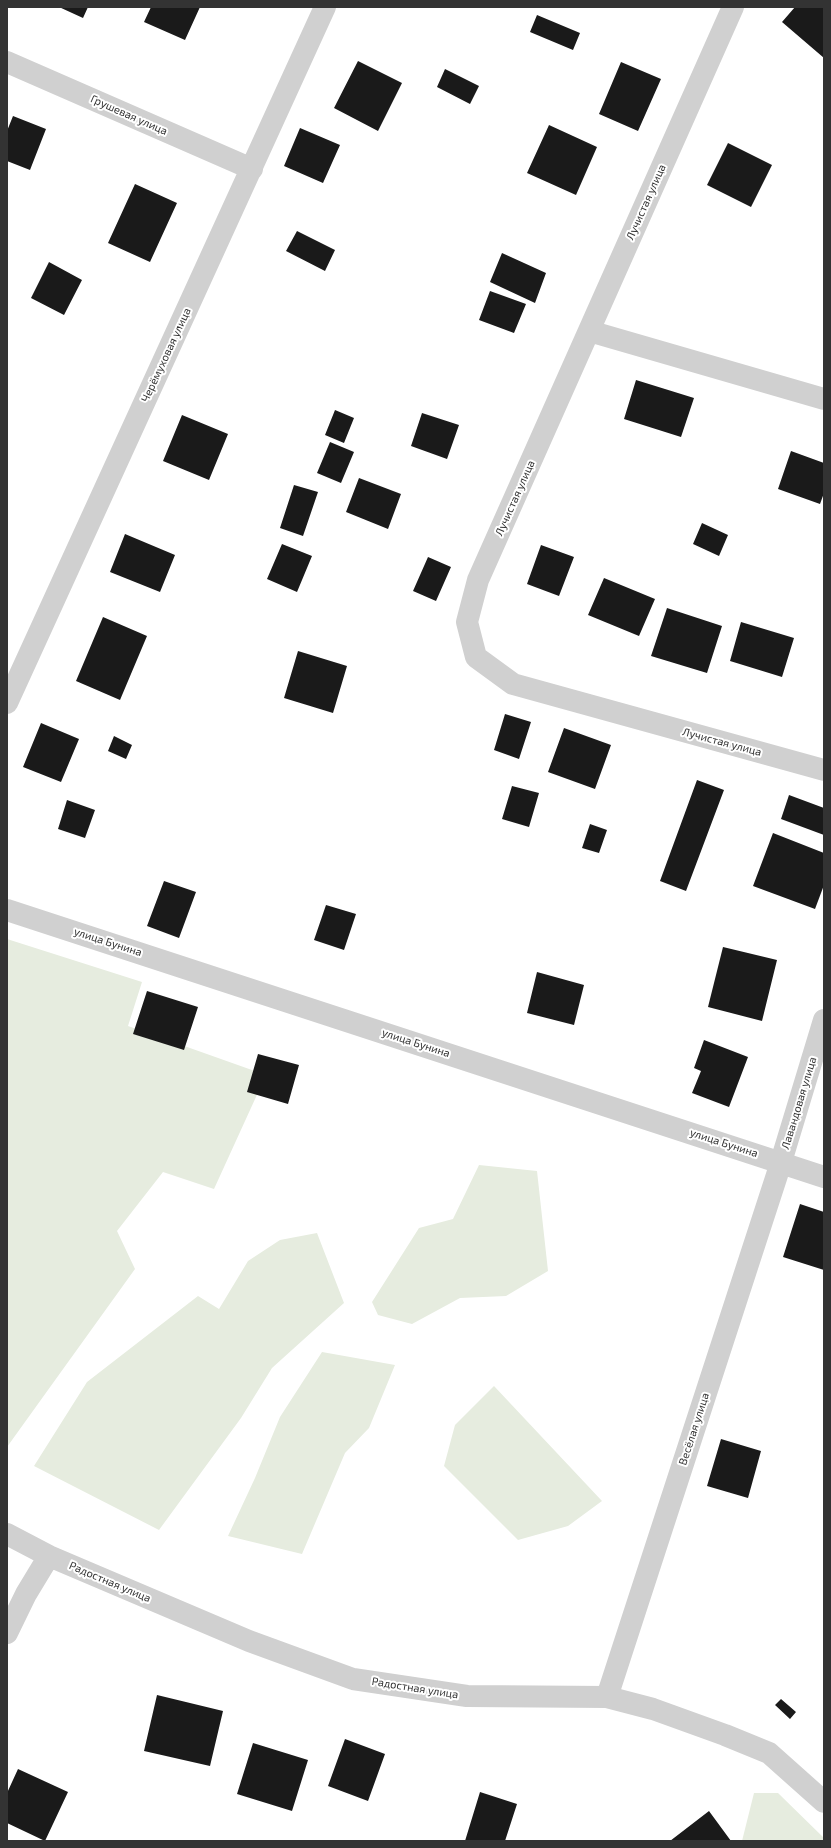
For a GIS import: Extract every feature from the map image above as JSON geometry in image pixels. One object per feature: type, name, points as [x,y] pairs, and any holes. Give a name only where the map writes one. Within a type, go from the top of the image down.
[{"type":"street","name":"Черёмуховая улица","points":[[7,703],[325,7]]},
{"type":"street","name":"Лучистая улица","points":[[733,7],[478,580],[467,622],[476,657],[513,684],[824,770]]},
{"type":"street","name":"Грушевая улица","points":[[7,62],[252,169]]},
{"type":"street","points":[[589,331],[824,399]]},
{"type":"street","name":"улица Бунина","points":[[7,910],[824,1177]]},
{"type":"street","name":"Лавандовая улица","points":[[781,1162],[824,1020]]},
{"type":"street","name":"Весёлая улица","points":[[607,1697],[781,1162]]},
{"type":"street","name":"Радостная улица","points":[[7,1534],[49,1556],[249,1641],[353,1679],[467,1696],[607,1697],[660,1712],[725,1735],[769,1753],[824,1802]]},
{"type":"street","points":[[7,1632],[26,1594],[49,1556]]},
{"type":"shaded area","points":[[7,939],[142,982],[128,1026],[266,1075],[214,1189],[163,1172],[117,1231],[135,1269],[7,1447]]},
{"type":"shaded area","points":[[479,1165],[537,1171],[548,1271],[506,1296],[460,1298],[412,1324],[378,1315],[372,1302],[419,1228],[453,1219]]},
{"type":"shaded area","points":[[317,1233],[344,1303],[272,1368],[241,1418],[159,1530],[34,1466],[87,1382],[198,1296],[219,1309],[248,1261],[280,1240]]},
{"type":"shaded area","points":[[322,1352],[395,1365],[369,1428],[345,1453],[302,1554],[228,1536],[255,1478],[280,1417]]},
{"type":"shaded area","points":[[494,1386],[602,1501],[568,1526],[518,1540],[444,1466],[455,1425]]},
{"type":"shaded area","points":[[754,1793],[778,1793],[824,1838],[824,1841],[742,1841]]},
{"type":"building","points":[[59,7],[88,7],[83,18]]},
{"type":"building","points":[[151,7],[200,7],[185,40],[144,22]]},
{"type":"building","points":[[795,7],[824,7],[824,58],[782,22]]},
{"type":"building","points":[[537,15],[580,33],[573,50],[530,32]]},
{"type":"building","points":[[358,61],[402,83],[378,131],[334,108]]},
{"type":"building","points":[[621,62],[661,79],[638,131],[599,114]]},
{"type":"building","points":[[445,69],[479,86],[470,104],[437,87]]},
{"type":"building","points":[[13,116],[46,129],[30,170],[7,161],[7,131]]},
{"type":"building","points":[[549,125],[597,147],[576,195],[527,173]]},
{"type":"building","points":[[300,128],[340,145],[323,183],[284,166]]},
{"type":"building","points":[[728,143],[772,165],[751,207],[707,185]]},
{"type":"building","points":[[135,184],[177,203],[150,262],[108,243]]},
{"type":"building","points":[[297,231],[335,250],[325,271],[286,251]]},
{"type":"building","points":[[502,253],[546,273],[535,303],[490,282]]},
{"type":"building","points":[[49,262],[82,280],[64,315],[31,298]]},
{"type":"building","points":[[490,291],[526,304],[514,333],[479,320]]},
{"type":"building","points":[[636,380],[694,398],[681,437],[624,419]]},
{"type":"building","points":[[335,410],[354,418],[344,443],[325,435]]},
{"type":"building","points":[[422,413],[459,425],[447,459],[411,446]]},
{"type":"building","points":[[182,415],[228,434],[209,480],[163,461]]},
{"type":"building","points":[[330,442],[354,452],[341,483],[317,473]]},
{"type":"building","points":[[791,451],[824,463],[824,493],[820,504],[778,489]]},
{"type":"building","points":[[359,478],[401,494],[388,529],[346,512]]},
{"type":"building","points":[[294,485],[318,492],[303,536],[280,528]]},
{"type":"building","points":[[702,523],[728,535],[719,556],[693,544]]},
{"type":"building","points":[[125,534],[175,555],[160,592],[110,572]]},
{"type":"building","points":[[282,544],[312,556],[297,592],[267,579]]},
{"type":"building","points":[[541,545],[574,557],[559,596],[527,584]]},
{"type":"building","points":[[428,557],[451,567],[436,601],[413,591]]},
{"type":"building","points":[[604,578],[655,599],[639,636],[588,615]]},
{"type":"building","points":[[667,608],[722,626],[707,673],[651,656]]},
{"type":"building","points":[[103,617],[147,636],[120,700],[76,681]]},
{"type":"building","points":[[741,622],[794,638],[782,677],[730,661]]},
{"type":"building","points":[[298,651],[347,666],[333,713],[284,698]]},
{"type":"building","points":[[505,714],[531,722],[519,759],[494,750]]},
{"type":"building","points":[[41,723],[79,739],[61,782],[23,767]]},
{"type":"building","points":[[564,728],[611,745],[595,789],[548,772]]},
{"type":"building","points":[[114,736],[132,745],[126,759],[108,751]]},
{"type":"building","points":[[697,780],[724,790],[686,891],[660,881]]},
{"type":"building","points":[[512,786],[539,793],[529,827],[502,819]]},
{"type":"building","points":[[789,795],[824,808],[824,835],[781,819]]},
{"type":"building","points":[[67,800],[95,810],[85,838],[58,829]]},
{"type":"building","points":[[590,824],[607,830],[599,853],[582,848]]},
{"type":"building","points":[[773,833],[824,853],[824,885],[815,909],[753,886]]},
{"type":"building","points":[[164,881],[196,892],[179,938],[147,926]]},
{"type":"building","points":[[326,905],[356,914],[344,950],[314,940]]},
{"type":"building","points":[[723,947],[777,960],[762,1021],[708,1007]]},
{"type":"building","points":[[537,972],[584,985],[574,1025],[527,1013]]},
{"type":"building","points":[[147,991],[198,1007],[184,1050],[133,1034]]},
{"type":"building","points":[[704,1040],[748,1057],[729,1107],[692,1093],[701,1071],[694,1068]]},
{"type":"building","points":[[258,1054],[299,1065],[288,1104],[247,1092]]},
{"type":"building","points":[[800,1204],[824,1212],[824,1270],[783,1257]]},
{"type":"building","points":[[721,1439],[761,1451],[748,1498],[707,1486]]},
{"type":"building","points":[[157,1695],[223,1711],[210,1766],[144,1751]]},
{"type":"building","points":[[781,1699],[796,1712],[790,1719],[775,1705]]},
{"type":"building","points":[[345,1739],[385,1754],[368,1801],[328,1786]]},
{"type":"building","points":[[253,1743],[308,1760],[292,1811],[237,1794]]},
{"type":"building","points":[[18,1769],[68,1792],[45,1841],[7,1823],[7,1793]]},
{"type":"building","points":[[480,1792],[517,1804],[505,1841],[465,1841]]},
{"type":"building","points":[[709,1811],[731,1841],[670,1841]]}]
